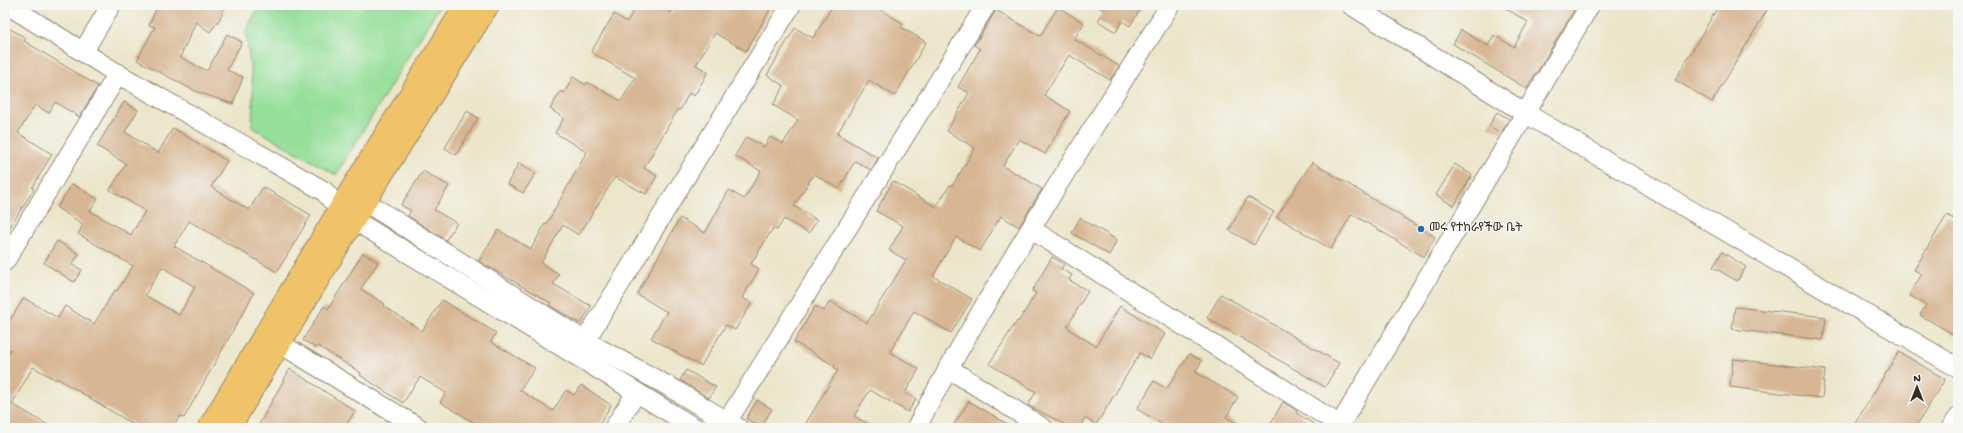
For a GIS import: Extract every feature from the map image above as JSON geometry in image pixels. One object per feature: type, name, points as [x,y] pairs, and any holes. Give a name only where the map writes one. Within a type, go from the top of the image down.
[{"type":"main road","points":[[230,428],[279,343],[353,206],[466,5]]},
{"type":"main road","points":[[209,428],[353,206],[488,5]]},
{"type":"street","points":[[8,5],[118,74],[353,206],[585,341],[668,386],[730,426],[986,5]]},
{"type":"street","points":[[83,52],[111,5]]},
{"type":"street","points":[[585,341],[791,5]]},
{"type":"street","points":[[916,428],[948,368],[1030,229],[1170,5]]},
{"type":"street","points":[[1351,5],[1525,113],[1958,368]]},
{"type":"street","points":[[1030,229],[1339,427],[1590,5]]},
{"type":"street","points":[[5,261],[118,74]]},
{"type":"street","points":[[353,206],[636,393],[696,428]]},
{"type":"street","points":[[279,343],[419,428]]},
{"type":"street","points":[[948,368],[1043,428]]},
{"type":"street","points":[[614,428],[636,393]]},
{"type":"street","points":[[1951,428],[1958,418]]},
{"type":"green space","points":[[259,5],[440,5],[336,175],[252,127],[253,90],[246,32]]},
{"type":"building","points":[[158,5],[226,5],[219,20],[210,32],[196,22],[180,57],[207,71],[227,34],[242,42],[227,70],[243,77],[233,104],[195,91],[137,60],[155,27],[149,25]]},
{"type":"building","points":[[637,5],[658,5],[671,13],[679,5],[761,5],[770,10],[746,51],[715,33],[696,65],[708,72],[694,96],[689,93],[680,110],[678,109],[644,168],[657,176],[646,194],[615,177],[579,235],[563,225],[541,263],[559,274],[553,284],[591,306],[581,324],[549,305],[551,303],[479,261],[498,230],[531,249],[545,224],[546,225],[587,152],[555,133],[564,118],[550,109],[561,91],[564,93],[573,77],[586,85],[587,82],[621,101],[635,78],[591,52],[614,14],[627,22]]},
{"type":"building","points":[[833,5],[872,5],[904,24],[901,27],[926,42],[895,96],[869,80],[837,134],[878,158],[871,170],[855,161],[839,189],[814,174],[794,206],[817,220],[809,233],[784,219],[777,230],[773,228],[751,264],[759,269],[742,298],[752,303],[735,330],[726,325],[701,366],[651,338],[667,312],[637,294],[680,218],[705,233],[729,190],[744,199],[761,171],[735,156],[746,137],[764,147],[770,137],[783,144],[798,120],[773,105],[784,86],[767,75],[795,28],[813,38]]},
{"type":"building","points":[[1095,5],[1143,5],[1130,26],[1122,21],[1116,32],[1098,21],[1104,10]]},
{"type":"building","points":[[1500,5],[1577,5],[1527,89],[1453,44],[1461,30],[1488,46],[1494,35],[1514,47],[1528,22]]},
{"type":"building","points":[[1719,5],[1770,5],[1712,102],[1675,80]]},
{"type":"building","points":[[1058,7],[1084,23],[1074,39],[1119,66],[1110,80],[1069,55],[1044,95],[1070,111],[1045,154],[1019,139],[1003,166],[1042,189],[1019,227],[1001,216],[980,251],[956,237],[933,276],[972,299],[951,333],[914,311],[890,352],[919,369],[905,393],[916,399],[908,412],[870,390],[854,416],[874,428],[803,428],[838,370],[834,367],[835,366],[794,342],[815,306],[824,311],[830,301],[867,323],[906,260],[889,250],[903,226],[876,211],[893,181],[936,207],[950,185],[952,186],[975,148],[947,131],[969,93],[958,87],[980,49],[974,45],[996,10],[1040,36]]},
{"type":"building","points":[[5,26],[26,38],[24,41],[98,86],[79,117],[55,102],[49,113],[35,105],[18,133],[52,154],[32,188],[34,189],[5,235]]},
{"type":"building","points":[[124,102],[138,110],[125,132],[158,153],[173,128],[227,161],[211,187],[249,210],[263,187],[311,215],[277,272],[189,221],[174,246],[254,293],[184,418],[180,416],[172,428],[139,428],[57,378],[56,380],[33,367],[12,404],[53,428],[5,428],[5,360],[11,350],[5,347],[5,328],[24,298],[58,318],[65,306],[94,324],[115,290],[117,291],[133,266],[78,234],[83,224],[57,208],[72,184],[98,199],[90,211],[131,235],[145,211],[110,190],[126,164],[97,146]],"holes":[[[162,267],[195,287],[179,315],[145,295]]]},
{"type":"building","points":[[467,111],[478,118],[456,155],[445,148]]},
{"type":"building","points":[[1497,112],[1509,119],[1501,133],[1489,126]]},
{"type":"building","points":[[1312,162],[1435,237],[1424,257],[1352,214],[1331,249],[1277,217]]},
{"type":"building","points":[[519,163],[536,173],[523,193],[507,184]]},
{"type":"building","points":[[1455,164],[1472,175],[1454,206],[1436,195]]},
{"type":"building","points":[[423,171],[449,186],[434,210],[457,223],[446,240],[408,216],[411,211],[401,205]]},
{"type":"building","points":[[1248,197],[1274,212],[1254,245],[1229,230]]},
{"type":"building","points":[[1947,215],[1958,221],[1958,337],[1920,315],[1926,305],[1909,295],[1922,274],[1914,270]]},
{"type":"building","points":[[1080,218],[1117,240],[1109,255],[1072,233]]},
{"type":"building","points":[[57,241],[79,254],[72,265],[82,270],[74,282],[44,263]]},
{"type":"building","points":[[1722,252],[1746,267],[1737,281],[1713,267]]},
{"type":"building","points":[[363,253],[378,262],[361,289],[385,304],[384,306],[422,331],[442,300],[496,333],[491,342],[535,368],[520,390],[553,411],[566,390],[574,395],[581,385],[611,405],[597,428],[483,428],[440,402],[446,393],[420,377],[403,403],[360,375],[361,373],[318,346],[316,348],[303,340],[324,306],[328,309]]},
{"type":"building","points":[[1052,257],[1064,264],[1061,269],[1072,275],[1069,280],[1088,291],[1067,327],[1071,329],[1070,330],[1096,346],[1120,306],[1165,334],[1150,359],[1140,353],[1096,425],[1085,418],[1079,428],[1071,428],[1028,405],[1036,392],[989,364],[1017,321],[1019,321],[1036,293],[1032,291]]},
{"type":"building","points":[[1221,294],[1339,363],[1325,387],[1207,318]]},
{"type":"building","points":[[1735,307],[1826,317],[1823,340],[1732,329]]},
{"type":"building","points":[[1899,352],[1945,379],[1915,428],[1852,428]]},
{"type":"building","points":[[1189,354],[1202,361],[1195,372],[1238,397],[1226,417],[1245,428],[1168,428],[1137,409],[1154,381],[1167,389]]},
{"type":"building","points":[[1733,359],[1825,370],[1822,398],[1730,387]]},
{"type":"building","points":[[290,369],[355,411],[344,428],[257,428]]},
{"type":"building","points":[[686,370],[716,387],[709,398],[680,380]]},
{"type":"building","points":[[757,400],[772,409],[761,427],[746,419]]},
{"type":"building","points":[[969,401],[1014,428],[952,428]]},
{"type":"building","points":[[1283,402],[1297,411],[1296,413],[1320,428],[1268,428]]},
{"type":"place","name":"መሩ የተከራየችው ቤት","points":[[1421,229]]}]
